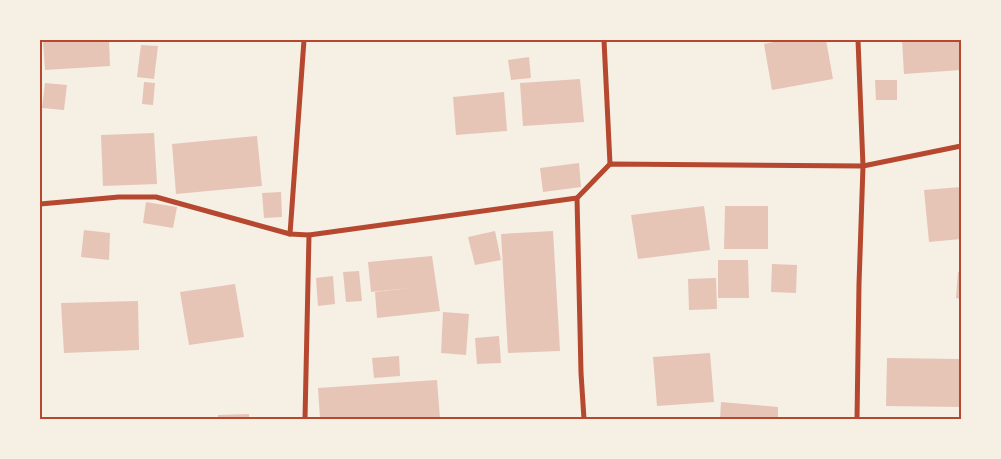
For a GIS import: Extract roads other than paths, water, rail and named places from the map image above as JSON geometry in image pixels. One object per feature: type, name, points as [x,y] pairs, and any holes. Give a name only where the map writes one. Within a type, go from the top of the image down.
[{"type":"street","points":[[290,234],[304,40]]},
{"type":"street","points":[[604,40],[610,164]]},
{"type":"street","points":[[857,419],[863,166],[858,40]]},
{"type":"street","points":[[40,204],[120,197],[156,197],[290,234],[309,235],[577,198],[610,164],[863,166],[961,146]]},
{"type":"street","points":[[577,198],[581,373],[584,419]]},
{"type":"street","points":[[306,419],[309,235]]}]
